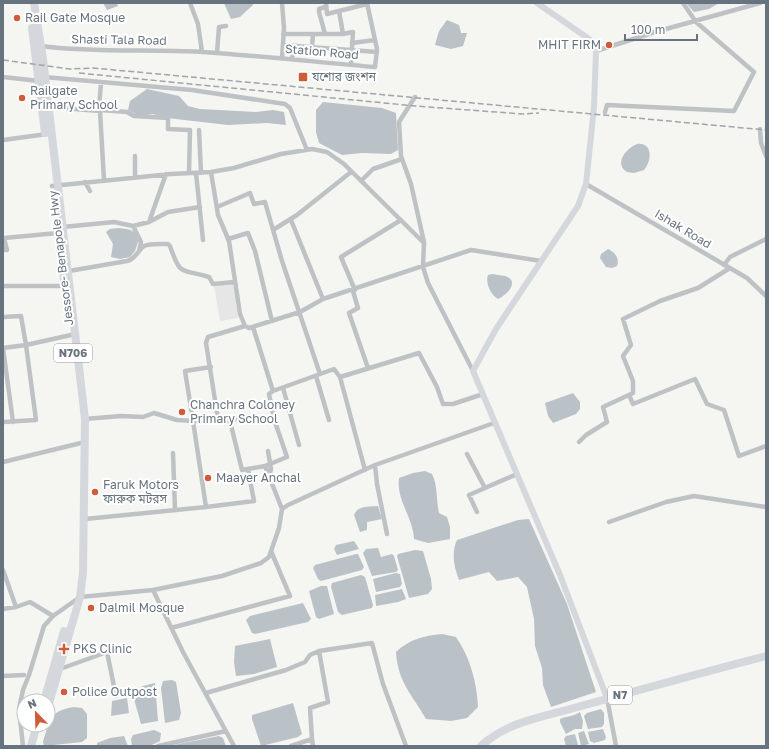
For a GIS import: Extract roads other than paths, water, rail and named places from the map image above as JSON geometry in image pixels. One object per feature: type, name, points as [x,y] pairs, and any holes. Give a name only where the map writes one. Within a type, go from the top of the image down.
[{"type":"highway","name":"Jessore- Benapole Hwy","points":[[29,3],[38,46],[61,230],[69,271],[86,419],[84,563],[60,669],[52,693]]},
{"type":"highway","name":"N706","points":[[34,3],[38,46]]},
{"type":"highway","name":"Jessore- Benapole Hwy","points":[[38,46],[43,59],[42,80]]},
{"type":"highway","name":"Jessore- Benapole Hwy","points":[[47,693],[77,599],[78,568],[81,444],[76,377],[65,286],[61,230]]},
{"type":"highway","name":"N7","points":[[481,746],[491,736],[502,730],[607,698],[766,656]]},
{"type":"highway","points":[[31,746],[35,733]]},
{"type":"highway","points":[[36,746],[40,733]]},
{"type":"street","points":[[190,3],[198,24],[202,52]]},
{"type":"street","points":[[282,3],[282,58]]},
{"type":"street","points":[[325,34],[319,8],[326,5],[327,14],[367,3]]},
{"type":"street","name":"Station Road","points":[[202,52],[375,67],[377,52],[367,3]]},
{"type":"street","points":[[474,371],[496,329],[578,206],[586,184],[594,110],[596,51],[592,41],[545,5],[537,3]]},
{"type":"street","points":[[605,112],[607,105],[734,111],[754,72],[696,22],[683,3]]},
{"type":"street","points":[[596,51],[655,32],[696,22],[760,3]]},
{"type":"street","points":[[339,11],[343,34]]},
{"type":"street","points":[[217,53],[219,27],[226,26]]},
{"type":"street","points":[[283,34],[343,34],[353,32],[351,65]]},
{"type":"street","points":[[312,34],[312,48]]},
{"type":"street","points":[[352,43],[375,40]]},
{"type":"street","points":[[283,45],[377,52]]},
{"type":"street","name":"Shasti Tala Road","points":[[38,46],[89,51],[135,50],[202,52]]},
{"type":"street","points":[[292,59],[294,46]]},
{"type":"street","points":[[3,77],[192,90],[285,104],[290,108],[307,150]]},
{"type":"street","points":[[101,83],[99,108],[102,110],[127,112],[134,116],[168,118],[168,129],[190,130],[189,173]]},
{"type":"street","points":[[415,97],[399,122],[402,159],[410,184],[424,242],[423,267],[428,283],[442,313],[474,371],[494,423],[558,568],[607,698],[616,746]]},
{"type":"street","points":[[45,107],[100,111],[104,180]]},
{"type":"street","points":[[760,129],[761,143],[766,156]]},
{"type":"street","points":[[199,130],[198,173],[204,240]]},
{"type":"street","points":[[3,140],[48,134]]},
{"type":"street","points":[[55,186],[166,174],[211,172],[234,168],[281,154],[307,150],[327,152],[361,181],[424,242]]},
{"type":"street","points":[[135,156],[135,177]]},
{"type":"street","points":[[361,181],[373,169],[402,159]]},
{"type":"street","points":[[211,172],[217,207],[228,239],[233,262],[240,314],[245,326]]},
{"type":"street","points":[[273,230],[291,220],[351,172]]},
{"type":"street","points":[[149,222],[166,174]]},
{"type":"street","points":[[85,182],[90,191]]},
{"type":"street","name":"Ishak Road","points":[[586,184],[747,278],[766,296]]},
{"type":"street","points":[[217,207],[250,193],[254,204],[265,202],[300,312],[329,420]]},
{"type":"street","points":[[3,250],[7,250],[4,238],[114,222],[132,226],[149,222],[168,212],[200,207]]},
{"type":"street","points":[[291,220],[323,299]]},
{"type":"street","points":[[368,368],[349,313],[358,308],[354,290],[341,257],[402,220]]},
{"type":"street","points":[[132,226],[142,242],[139,252]]},
{"type":"street","points":[[228,239],[248,233],[255,251],[272,321]]},
{"type":"street","points":[[724,265],[730,257],[766,239]]},
{"type":"street","points":[[69,271],[132,260],[143,247],[150,244],[168,244],[178,267],[185,271],[210,277],[213,284],[235,282]]},
{"type":"street","points":[[218,419],[206,343],[208,337],[245,326],[249,328],[300,312],[323,299],[471,250],[541,261]]},
{"type":"street","points":[[579,442],[586,435],[607,422],[603,407],[633,393],[633,381],[622,356],[631,345],[622,319],[660,301],[698,288],[730,268]]},
{"type":"street","points":[[3,286],[65,286]]},
{"type":"street","points":[[3,317],[21,316],[36,418],[34,421],[3,422]]},
{"type":"street","points":[[252,327],[273,391]]},
{"type":"street","points":[[12,422],[3,348],[26,345],[70,335]]},
{"type":"street","points":[[340,377],[419,353],[437,387],[443,404],[453,404],[483,394]]},
{"type":"street","points":[[206,506],[185,371],[211,367]]},
{"type":"street","points":[[230,421],[242,470],[265,466],[287,457],[274,419],[269,394],[273,391],[334,369],[340,377],[365,470]]},
{"type":"street","points":[[629,395],[634,404],[695,379],[707,404],[724,410],[739,456],[766,446]]},
{"type":"street","points":[[283,388],[299,445]]},
{"type":"street","points":[[86,419],[121,416],[143,417],[154,413],[177,420],[193,421],[218,419],[230,421],[236,419]]},
{"type":"street","points":[[282,509],[375,465],[494,423]]},
{"type":"street","points":[[3,462],[81,444]]},
{"type":"street","points":[[268,451],[271,469],[269,477]]},
{"type":"street","points":[[173,453],[175,466],[173,481],[175,510]]},
{"type":"street","points":[[467,454],[485,488]]},
{"type":"street","points":[[375,465],[377,484],[387,534]]},
{"type":"street","points":[[23,746],[19,709],[23,690],[44,626],[52,616],[77,599],[153,590],[222,576],[261,563],[269,557],[279,528],[282,509],[265,466]]},
{"type":"street","points":[[85,519],[254,501],[248,469]]},
{"type":"street","points":[[477,512],[469,495],[517,474]]},
{"type":"street","points":[[608,522],[666,502],[694,496],[766,507]]},
{"type":"street","points":[[171,628],[290,596],[271,551]]},
{"type":"street","points":[[3,570],[16,607]]},
{"type":"street","points":[[153,590],[171,628],[234,746]]},
{"type":"street","points":[[3,609],[16,607],[30,602],[52,616]]},
{"type":"street","points":[[206,693],[286,670],[305,662],[310,655],[319,651],[372,643],[383,684],[406,746]]},
{"type":"street","points":[[313,746],[310,708],[328,702],[319,651]]},
{"type":"street","points":[[60,669],[107,652],[116,696]]},
{"type":"street","points":[[3,676],[24,674]]},
{"type":"street","points":[[158,746],[226,731]]},
{"type":"street","points":[[291,746],[312,739]]},
{"type":"railway","points":[[3,60],[70,69],[93,68],[766,130]]},
{"type":"railway","points":[[79,73],[415,106],[523,114],[539,113]]},
{"type":"place","name":"Rail Gate Mosque","points":[[17,18]]},
{"type":"place","name":"MHIT FIRM","points":[[609,45]]},
{"type":"place","name":"যশোর জংশন","points":[[303,77]]},
{"type":"place","name":"Railgate Primary School","points":[[22,98]]},
{"type":"place","name":"Chanchra Coloney Primary School","points":[[182,412]]},
{"type":"place","name":"Maayer Anchal","points":[[208,478]]},
{"type":"place","name":"Faruk Motors ফারুক মটরস","points":[[95,492]]},
{"type":"place","name":"Dalmil Mosque","points":[[91,608]]},
{"type":"place","name":"PKS Clinic","points":[[64,649]]},
{"type":"place","name":"Police Outpost","points":[[64,692]]}]
